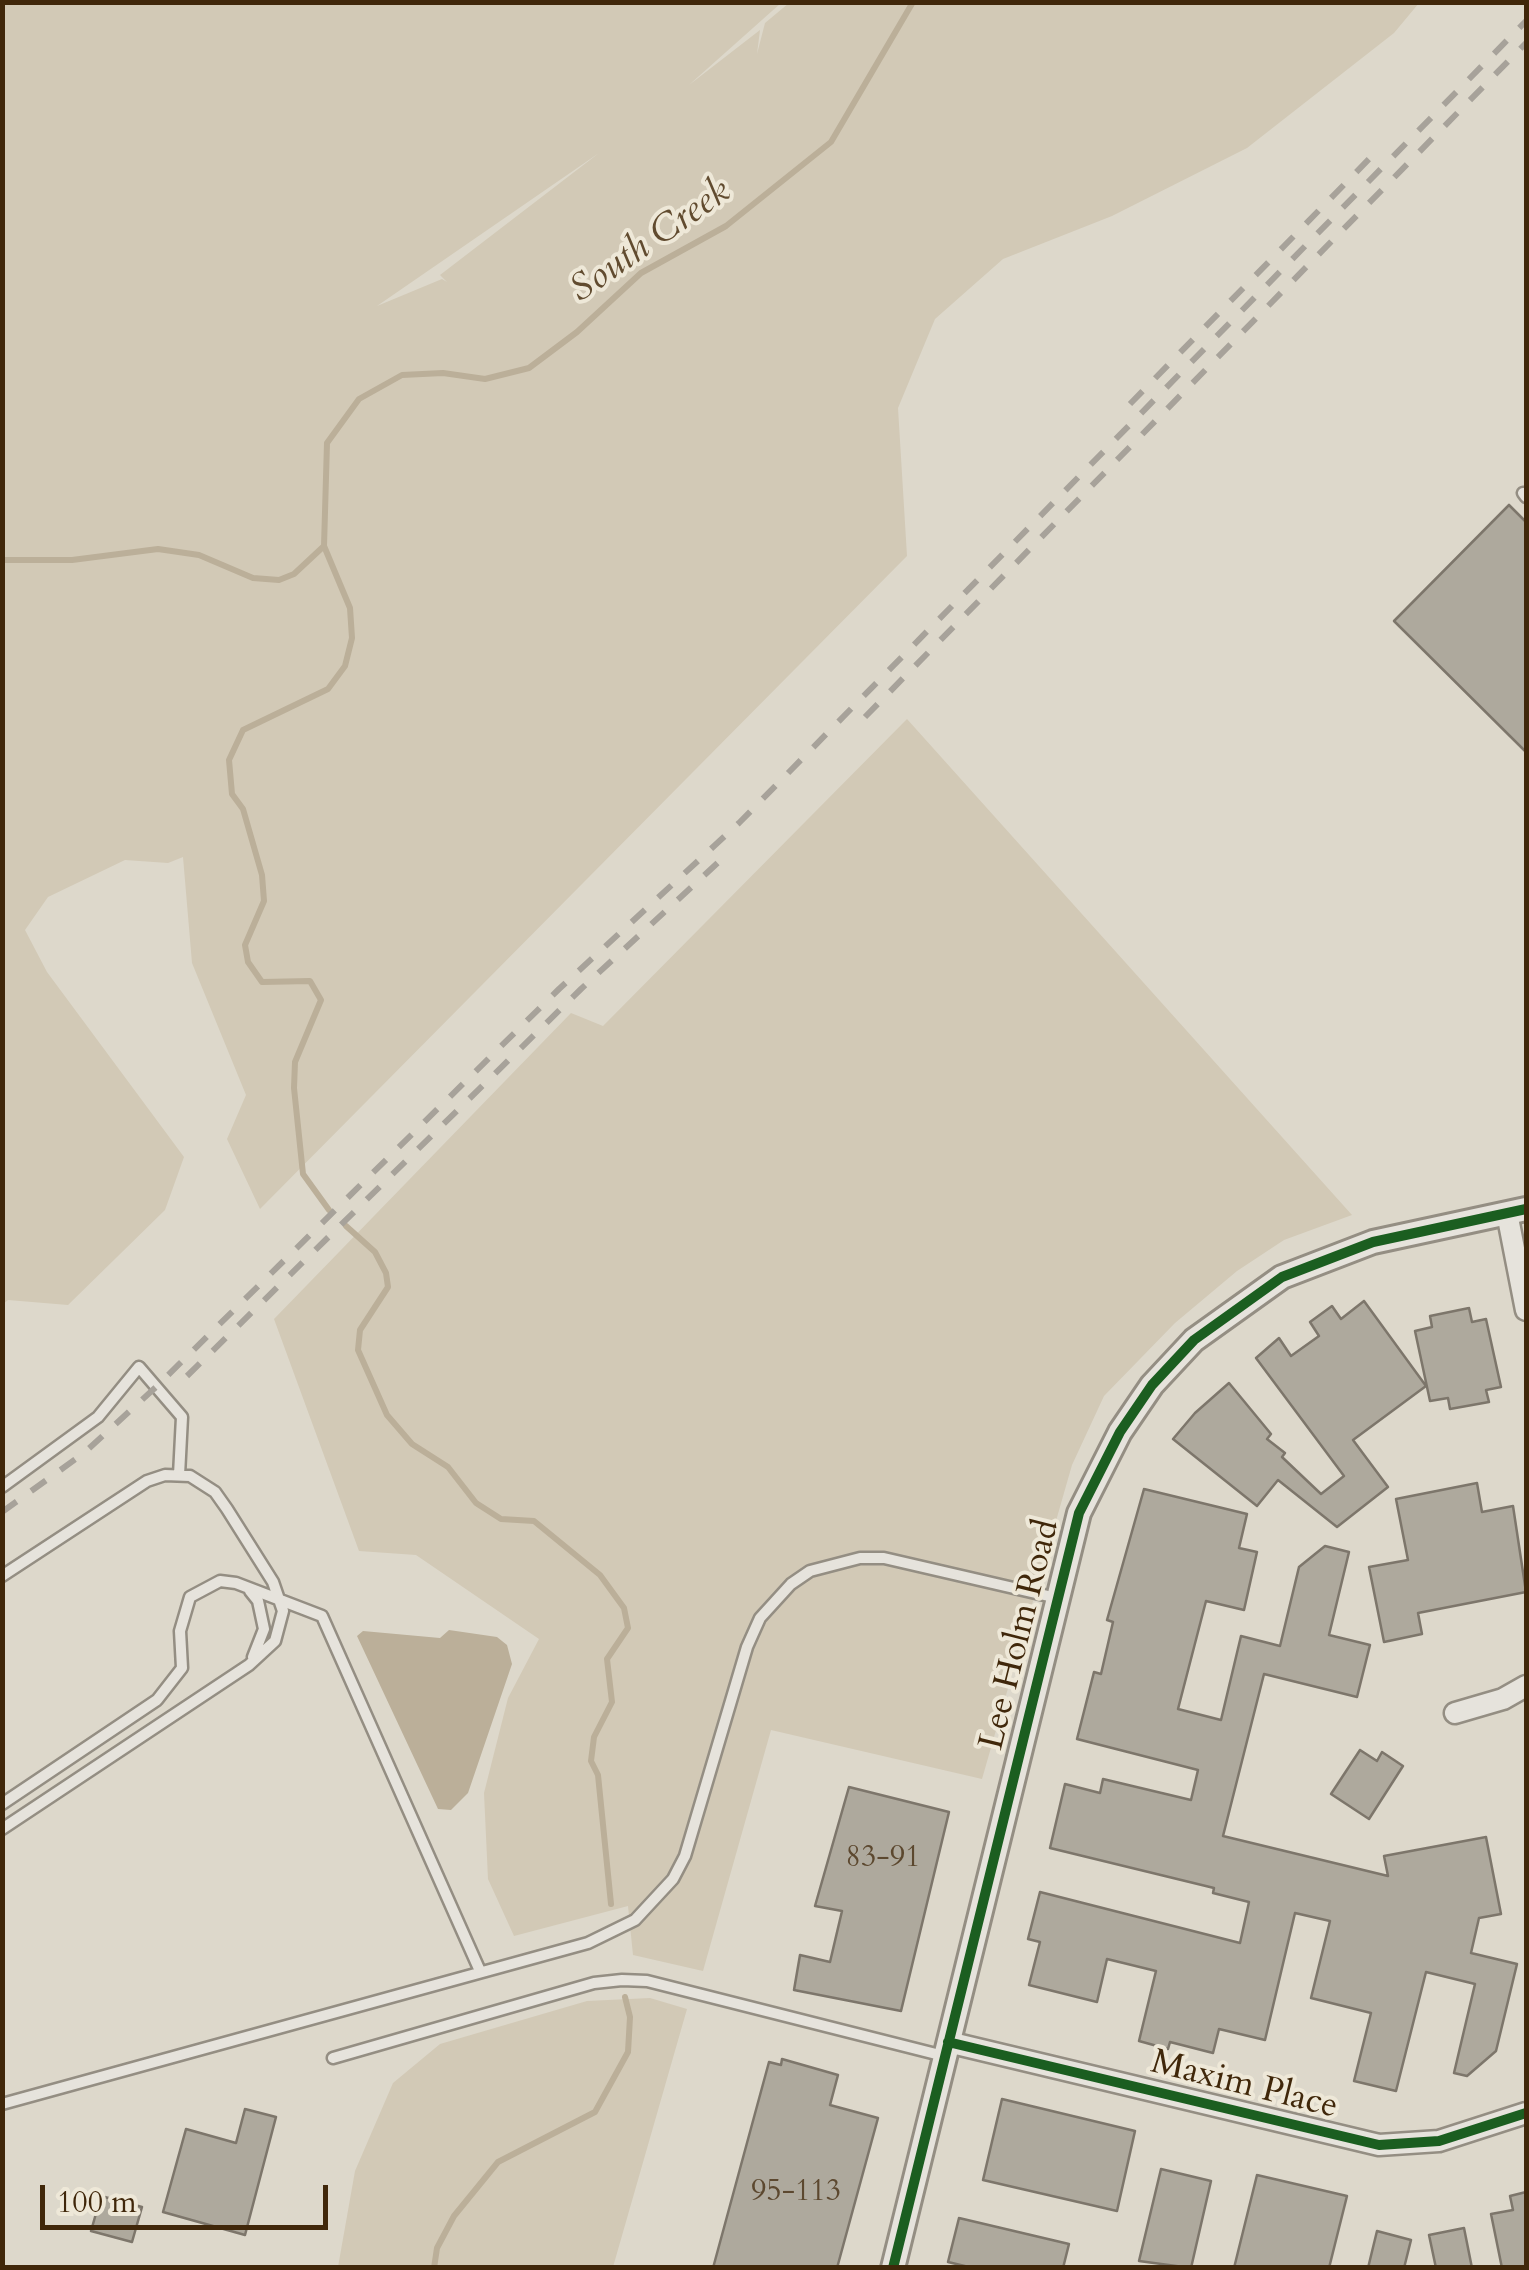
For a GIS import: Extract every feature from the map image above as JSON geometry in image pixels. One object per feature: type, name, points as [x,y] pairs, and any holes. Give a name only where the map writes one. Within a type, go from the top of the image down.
[{"type":"street","points":[[1517,1211],[1526,1310]]},
{"type":"street","name":"Lee Holm Road","points":[[893,2268],[1079,1513],[1104,1460],[1152,1385],[1216,1321],[1282,1277],[1329,1256],[1517,1211]]},
{"type":"street","points":[[1455,1713],[1502,1699],[1526,1686]]},
{"type":"street","name":"Maxim Place","points":[[946,2049],[1379,2145],[1439,2141],[1501,2125],[1526,2113]]},
{"type":"lane","points":[[2,1488],[98,1417],[139,1367],[182,1417],[179,1474]]},
{"type":"lane","points":[[2,1576],[125,1493],[148,1481],[179,1474],[204,1482],[214,1492],[281,1600],[281,1628],[275,1641],[249,1665],[2,1829]]},
{"type":"lane","points":[[2,2104],[588,1942],[635,1920],[654,1903],[685,1856],[746,1647],[760,1618],[791,1584],[810,1571],[846,1560],[884,1558],[1058,1598]]},
{"type":"lane","points":[[2,1804],[156,1700],[182,1668],[180,1631],[190,1596],[220,1581],[236,1582],[322,1616],[480,1971]]},
{"type":"lane","points":[[236,1582],[248,1589],[262,1614],[261,1644],[249,1665]]},
{"type":"lane","points":[[333,2058],[594,1983],[622,1980],[647,1981],[946,2049]]},
{"type":"shaded area","points":[[3,2],[781,3],[689,85],[760,30],[757,54],[765,23],[789,3],[1419,3],[1394,33],[1247,148],[1112,216],[1003,259],[935,319],[898,408],[907,556],[260,1209],[227,1139],[246,1095],[192,963],[183,857],[168,863],[125,860],[48,897],[25,930],[47,972],[184,1157],[165,1210],[68,1305],[8,1300],[3,1304]],"holes":[[[599,153],[440,275],[447,282],[442,279],[377,306]]]},
{"type":"shaded area","points":[[907,719],[1352,1215],[1284,1240],[1237,1271],[1175,1323],[1104,1396],[1072,1465],[982,1779],[771,1730],[703,1971],[633,1955],[628,1906],[514,1936],[488,1879],[484,1793],[508,1698],[539,1639],[416,1555],[359,1551],[274,1319],[571,1013],[603,1026]]},
{"type":"shaded area","points":[[449,1630],[497,1637],[507,1645],[512,1664],[468,1793],[451,1810],[438,1809],[357,1636],[363,1631],[440,1638]]},
{"type":"shaded area","points":[[650,1998],[687,2009],[613,2267],[338,2267],[355,2171],[393,2083],[440,2044],[587,2001]]},
{"type":"building","points":[[1509,505],[1526,522],[1526,752],[1394,621]]},
{"type":"building","points":[[1364,1301],[1426,1386],[1353,1440],[1388,1487],[1337,1527],[1278,1480],[1257,1506],[1173,1439],[1229,1383],[1271,1434],[1267,1439],[1285,1453],[1282,1457],[1321,1494],[1344,1476],[1256,1358],[1279,1338],[1291,1356],[1319,1336],[1310,1322],[1332,1306],[1341,1319]]},
{"type":"building","points":[[1469,1308],[1472,1322],[1486,1319],[1501,1387],[1486,1390],[1489,1402],[1450,1409],[1448,1398],[1430,1401],[1415,1331],[1432,1327],[1430,1316]]},
{"type":"building","points":[[1477,1483],[1482,1512],[1513,1506],[1526,1592],[1418,1613],[1422,1634],[1384,1642],[1369,1567],[1408,1560],[1396,1499]]},
{"type":"building","points":[[1144,1489],[1247,1514],[1239,1548],[1257,1552],[1244,1610],[1206,1601],[1178,1709],[1221,1720],[1241,1636],[1280,1646],[1299,1567],[1325,1546],[1349,1552],[1329,1635],[1370,1645],[1357,1697],[1264,1674],[1223,1836],[1388,1876],[1384,1856],[1486,1837],[1501,1914],[1479,1918],[1471,1953],[1517,1964],[1496,2051],[1467,2076],[1454,2073],[1475,1984],[1426,1972],[1396,2091],[1354,2081],[1371,2013],[1311,1998],[1330,1921],[1295,1913],[1265,2040],[1219,2029],[1213,2053],[1170,2042],[1168,2049],[1139,2041],[1156,1971],[1107,1959],[1097,2002],[1029,1985],[1040,1942],[1028,1939],[1040,1892],[1240,1943],[1249,1902],[1213,1893],[1214,1888],[1050,1848],[1065,1784],[1100,1793],[1103,1779],[1191,1800],[1198,1770],[1077,1739],[1094,1672],[1101,1674],[1113,1622],[1107,1620]]},
{"type":"building","points":[[1360,1750],[1377,1761],[1382,1752],[1403,1766],[1369,1819],[1331,1794]]},
{"type":"building","points":[[849,1787],[949,1812],[901,2011],[794,1990],[800,1955],[830,1962],[842,1911],[815,1906]]},
{"type":"building","points":[[782,2059],[838,2075],[830,2105],[878,2118],[837,2268],[713,2268],[769,2062],[781,2065]]},
{"type":"building","points":[[1002,2099],[1135,2131],[1117,2211],[983,2180]]},
{"type":"building","points":[[245,2109],[276,2117],[245,2235],[163,2212],[186,2129],[236,2143]]},
{"type":"building","points":[[1161,2169],[1211,2181],[1191,2268],[1139,2261]]},
{"type":"building","points":[[1257,2175],[1347,2196],[1329,2268],[1234,2268]]},
{"type":"building","points":[[1526,2192],[1526,2268],[1502,2268],[1491,2214],[1513,2210],[1510,2196]]},
{"type":"building","points":[[101,2196],[142,2207],[132,2242],[91,2231]]},
{"type":"building","points":[[959,2218],[1069,2244],[1063,2268],[973,2268],[948,2262]]},
{"type":"building","points":[[1464,2228],[1472,2268],[1436,2268],[1429,2235]]},
{"type":"building","points":[[1377,2231],[1411,2240],[1404,2268],[1368,2268]]},
{"type":"waterway","name":"South Creek","points":[[2,560],[72,560],[158,549],[199,555],[253,578],[279,580],[294,574],[324,546],[327,443],[359,399],[402,375],[443,373],[485,379],[529,368],[577,332],[641,273],[726,226],[831,142],[913,2]]},
{"type":"waterway","points":[[324,546],[350,608],[352,638],[345,666],[328,689],[243,730],[229,760],[232,794],[243,809],[262,875],[264,901],[245,945],[248,962],[262,982],[310,981],[321,1000],[295,1062],[294,1088],[303,1174],[329,1210]]},
{"type":"waterway","points":[[346,1226],[375,1252],[386,1273],[388,1287],[360,1330],[358,1350],[387,1415],[412,1444],[448,1467],[476,1503],[501,1519],[534,1521],[600,1575],[624,1608],[628,1628],[607,1659],[612,1702],[594,1737],[591,1761],[598,1775],[611,1904]]},
{"type":"waterway","points":[[434,2268],[437,2248],[454,2216],[498,2162],[595,2112],[628,2052],[630,2017],[625,1997]]},
{"type":"railway","points":[[2,1512],[84,1453],[157,1386],[559,989],[739,823],[1526,21]]},
{"type":"railway","points":[[865,717],[1526,43]]},
{"type":"railway","points":[[1130,404],[1371,157]]},
{"type":"railway","points":[[187,1376],[581,989],[723,858]]},
{"type":"cycle path","points":[[893,2268],[1079,1513],[1120,1432],[1152,1385],[1194,1340],[1282,1277],[1373,1242],[1526,1209]]},
{"type":"cycle path","points":[[948,2042],[1379,2145],[1439,2141],[1526,2113]]}]
